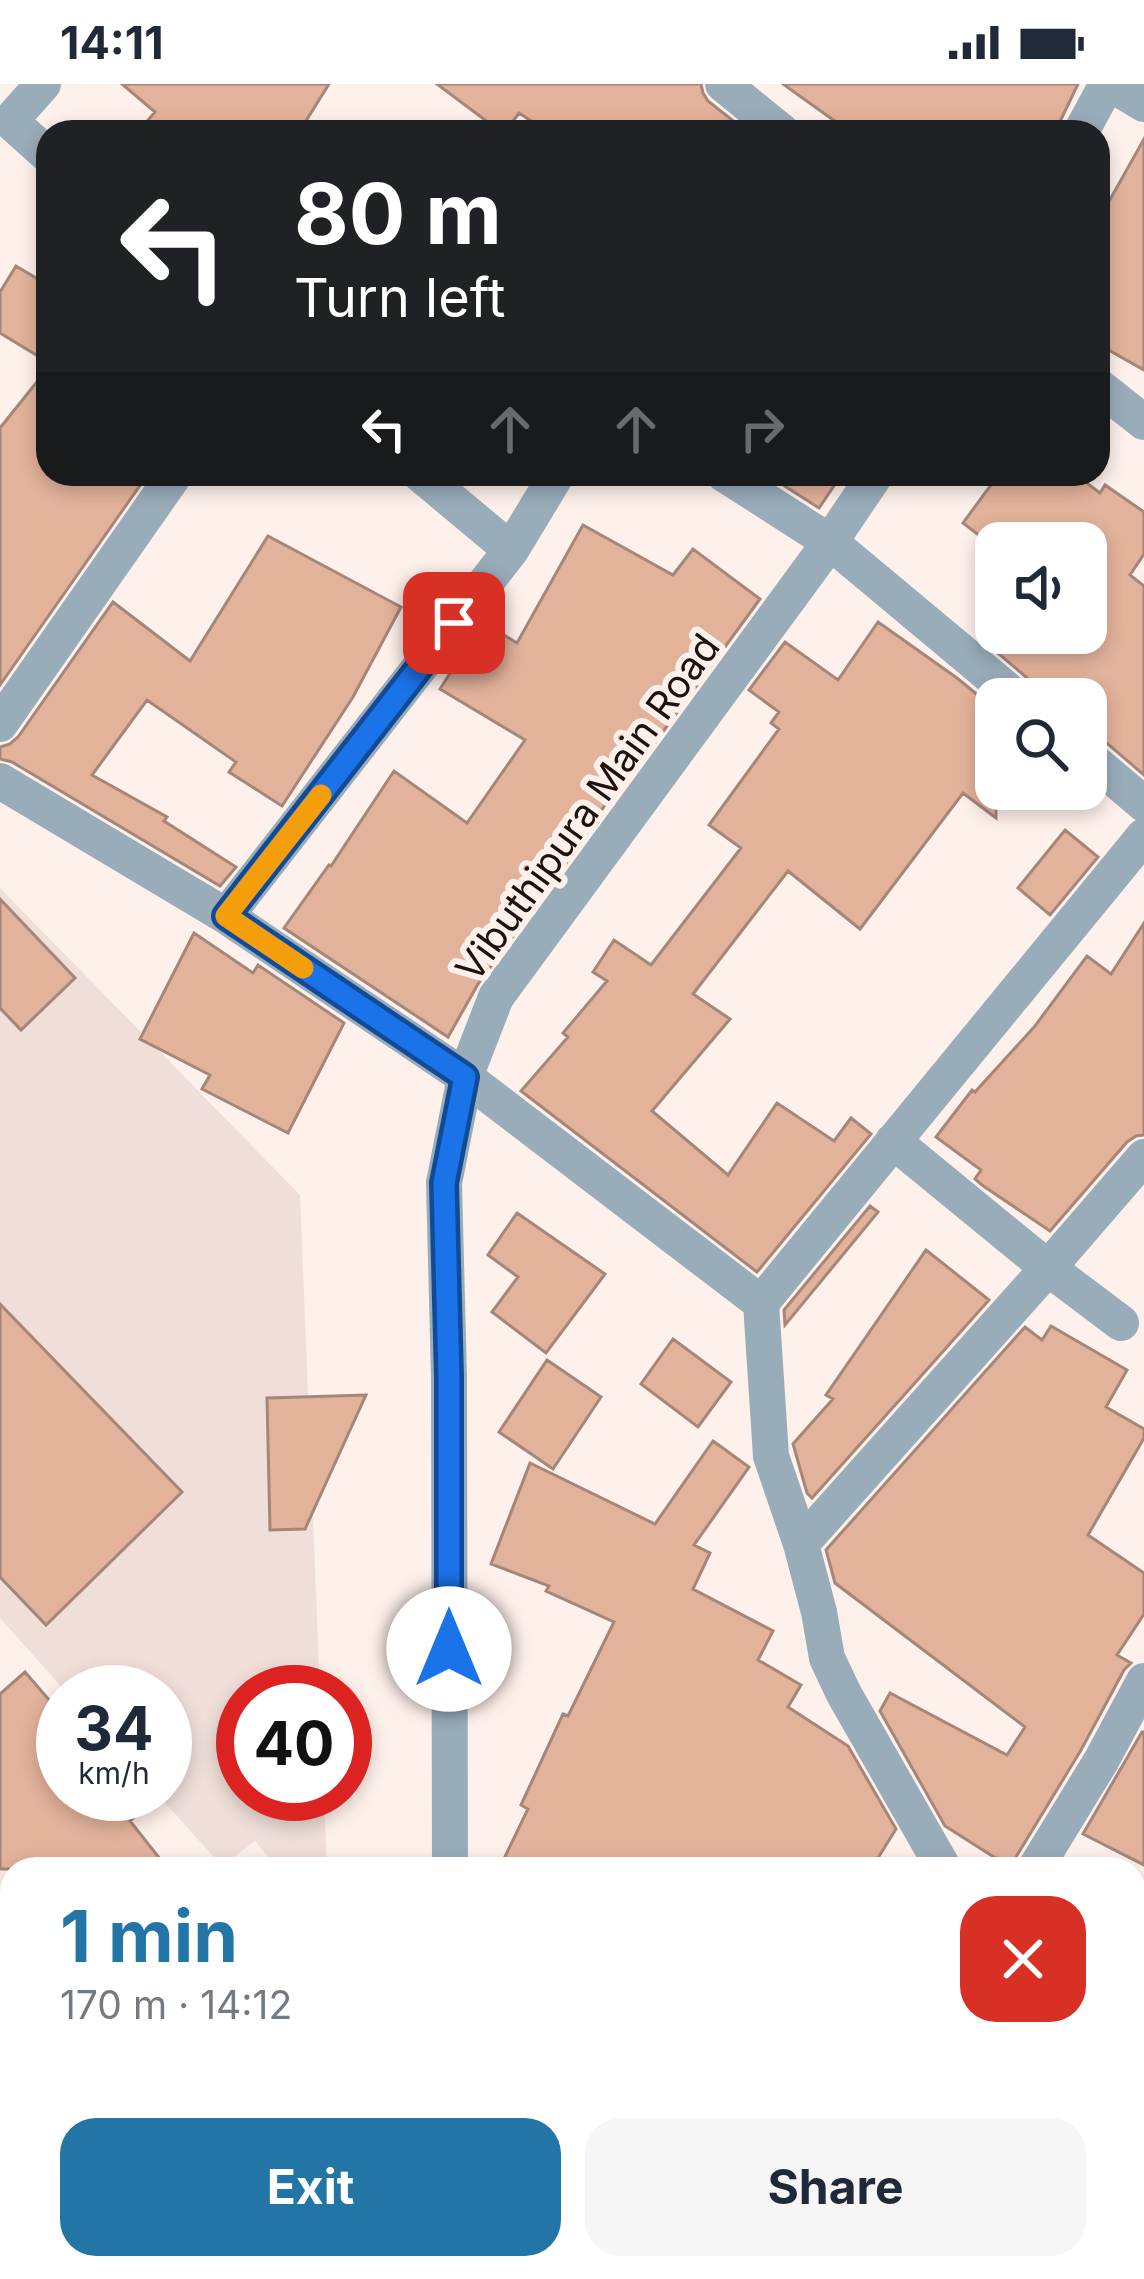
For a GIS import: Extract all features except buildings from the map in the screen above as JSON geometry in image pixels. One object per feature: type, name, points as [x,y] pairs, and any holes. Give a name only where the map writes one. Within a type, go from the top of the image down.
[{"type":"street","points":[[36,145],[10,122],[43,84]]},
{"type":"street","points":[[723,84],[762,120]]},
{"type":"street","points":[[1088,120],[1109,84],[1144,104]]},
{"type":"street","points":[[1110,395],[1144,422]]},
{"type":"street","points":[[0,724],[167,486]]},
{"type":"street","points":[[434,486],[511,550]]},
{"type":"street","points":[[226,916],[511,550],[550,486]]},
{"type":"street","points":[[743,486],[830,542],[993,678]]},
{"type":"street","name":"Vibuthipura Main Road","points":[[450,1857],[444,1183],[465,1077],[496,997],[868,486]]},
{"type":"street","points":[[1107,773],[1144,804]]},
{"type":"street","points":[[0,781],[226,916],[465,1077],[761,1303]]},
{"type":"street","points":[[937,1857],[827,1658],[801,1544],[771,1456],[761,1303],[1144,836]]},
{"type":"street","points":[[893,1141],[1121,1323]]},
{"type":"street","points":[[801,1544],[1144,1156]]},
{"type":"street","points":[[1042,1857],[1144,1682]]},
{"type":"shaded area","points":[[0,888],[300,1195],[319,1665],[216,1665],[216,1821],[325,1821],[327,1857],[268,1857],[255,1841],[234,1857],[214,1857],[181,1821],[192,1821],[192,1665],[42,1665],[0,1618]]},
{"type":"slow traffic","points":[[303,968],[226,916],[321,795]]},
{"type":"route","points":[[449,1649],[444,1183],[465,1077],[226,916],[454,623]]}]
